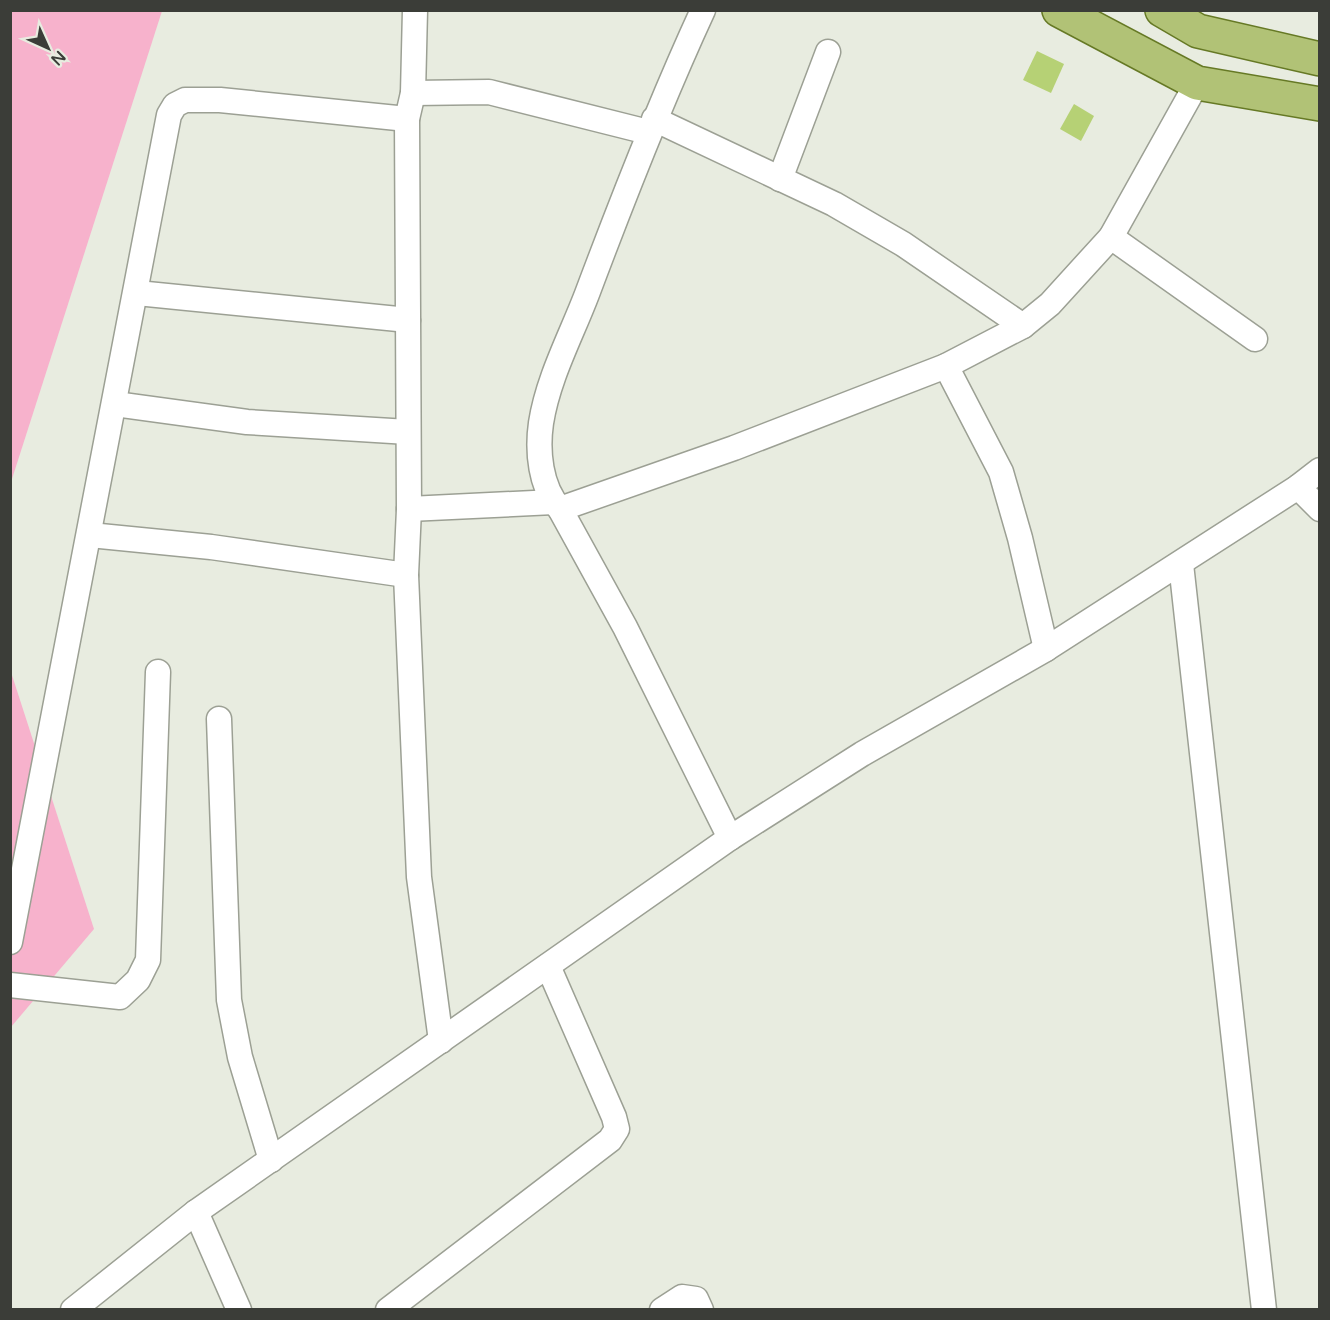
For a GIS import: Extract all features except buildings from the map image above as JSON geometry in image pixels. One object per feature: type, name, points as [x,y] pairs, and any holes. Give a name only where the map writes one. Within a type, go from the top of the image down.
[{"type":"main road","points":[[1059,10],[1197,83],[1320,104]]},
{"type":"main road","points":[[1162,10],[1198,31],[1320,58]]},
{"type":"street","points":[[416,10],[413,93],[408,119],[409,509],[406,575],[419,877],[441,1041]]},
{"type":"street","points":[[703,10],[651,126],[554,374],[541,422],[539,459],[557,506],[625,627],[730,838]]},
{"type":"street","points":[[780,179],[828,52]]},
{"type":"street","points":[[409,509],[557,506],[734,448],[946,366],[1023,327],[1050,304],[1111,237],[1197,83]]},
{"type":"street","points":[[413,93],[489,92],[651,126],[780,179],[834,204],[903,244],[1023,327]]},
{"type":"street","points":[[10,942],[137,293],[169,115],[176,105],[185,100],[220,100],[408,119]]},
{"type":"street","points":[[1111,237],[1255,339]]},
{"type":"street","points":[[137,293],[408,320]]},
{"type":"street","points":[[946,366],[1001,472],[1020,538],[1046,650]]},
{"type":"street","points":[[115,404],[247,422],[408,432]]},
{"type":"street","points":[[72,1310],[196,1212],[730,838],[862,754],[1046,650],[1298,488],[1320,470]]},
{"type":"street","points":[[1298,488],[1320,509]]},
{"type":"street","points":[[90,535],[211,547],[406,575]]},
{"type":"street","points":[[1181,564],[1264,1310]]},
{"type":"street","points":[[10,985],[120,997],[138,980],[148,960],[158,672]]},
{"type":"street","points":[[219,719],[230,1000],[240,1057],[271,1160]]},
{"type":"street","points":[[387,1310],[610,1140],[617,1129],[614,1117],[548,966]]},
{"type":"street","points":[[196,1212],[239,1310]]},
{"type":"street","points":[[662,1310],[682,1297],[696,1299],[701,1310]]},
{"type":"shaded area","points":[[10,11],[162,11],[11,482]]},
{"type":"shaded area","points":[[10,669],[94,929],[11,1027],[10,1027]]}]
